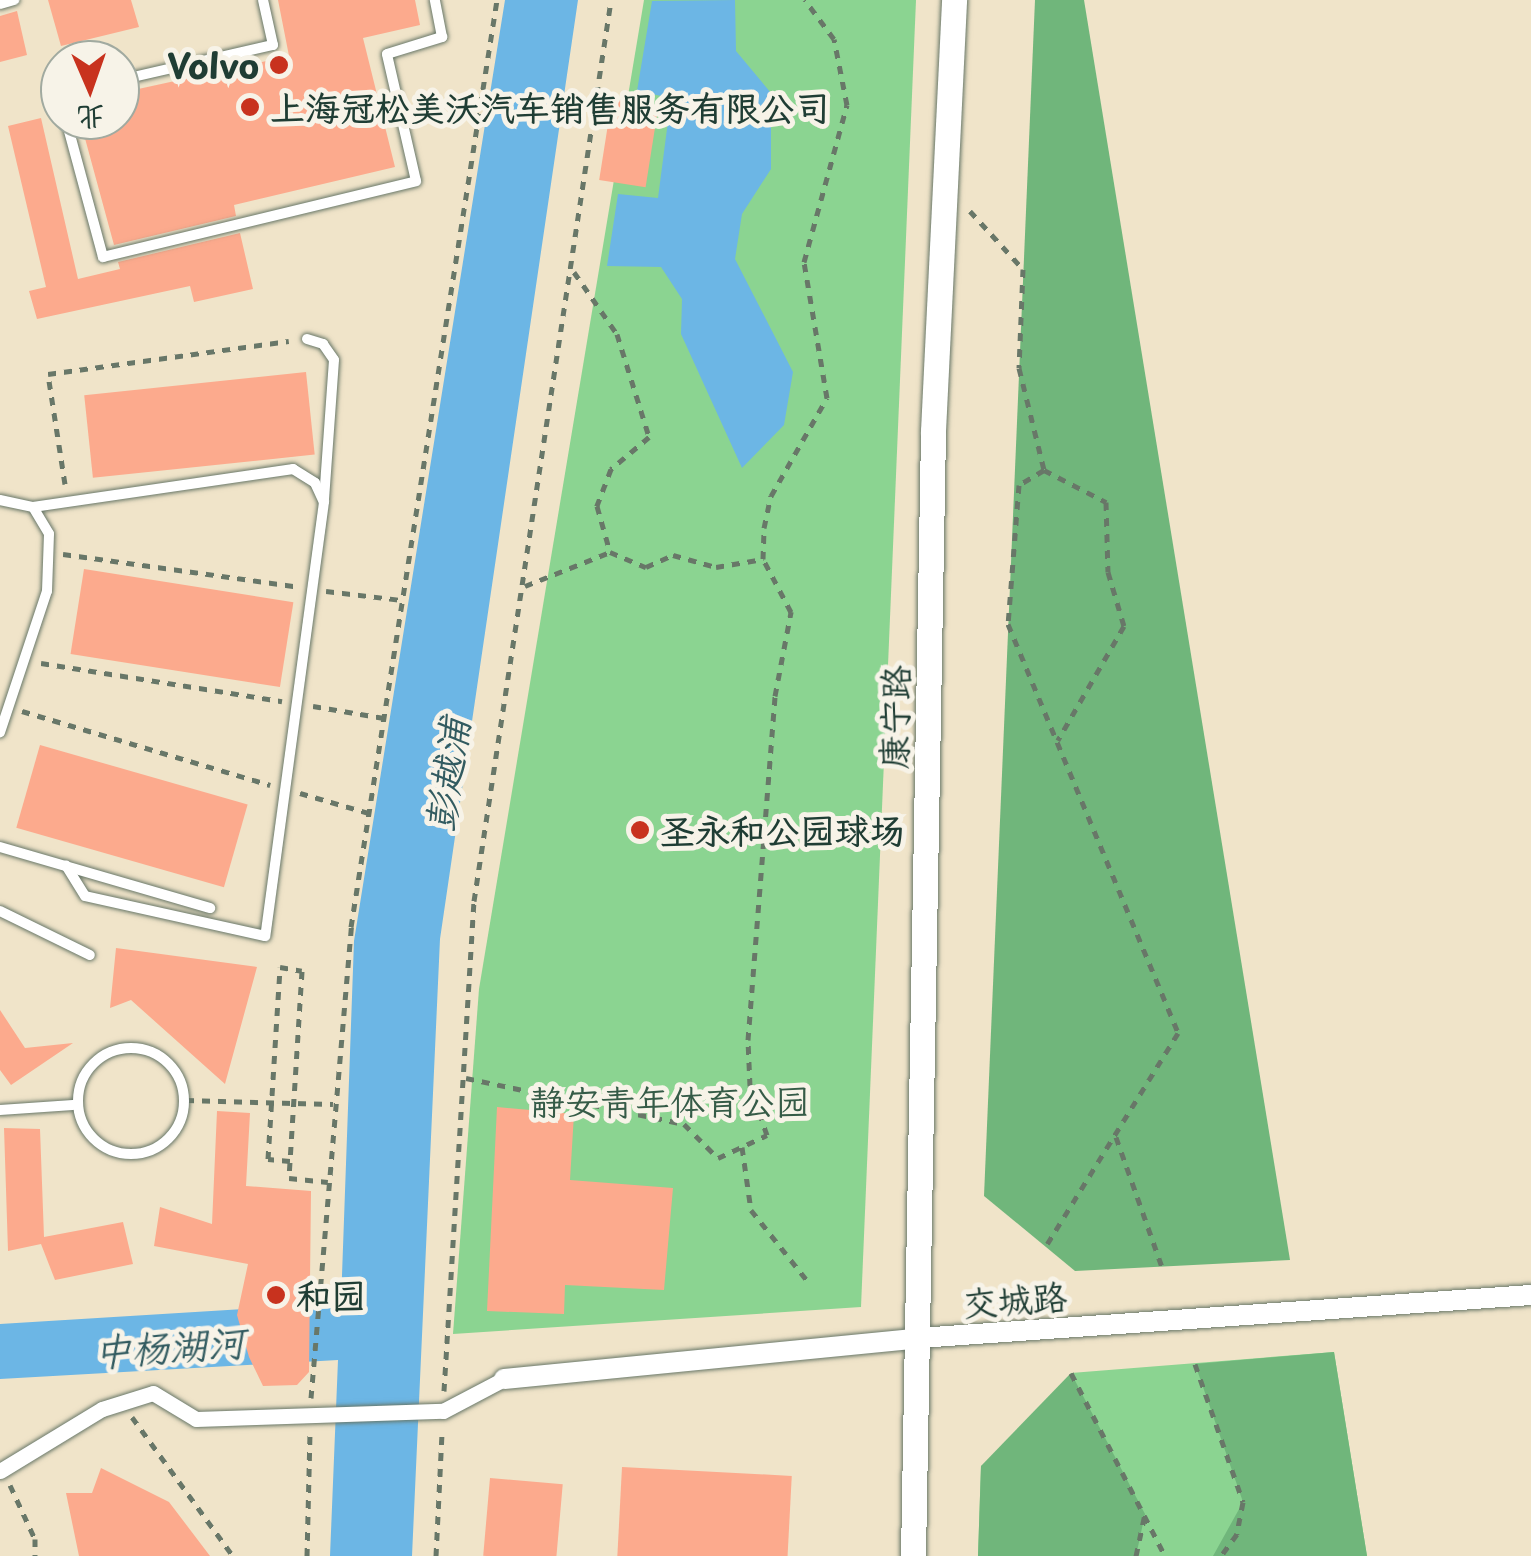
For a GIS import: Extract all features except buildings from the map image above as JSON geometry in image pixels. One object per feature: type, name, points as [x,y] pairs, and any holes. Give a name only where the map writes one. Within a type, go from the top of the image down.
[{"type":"street","name":"康宁路","points":[[913,1556],[933,451],[954,0]]},
{"type":"street","name":"交城路","points":[[504,1379],[919,1338],[1531,1295]]},
{"type":"street","points":[[2,1471],[122,1402],[154,1393],[196,1420],[443,1411],[504,1379]]},
{"type":"lane","points":[[0,4],[14,0]]},
{"type":"lane","points":[[140,75],[273,44],[263,0]]},
{"type":"lane","points":[[72,140],[104,257],[416,181],[387,54],[442,37],[435,0]]},
{"type":"lane","points":[[66,866],[85,896],[266,936],[324,502],[334,360],[323,344],[307,339]]},
{"type":"lane","points":[[0,500],[32,507],[293,468],[314,483],[324,502]]},
{"type":"lane","points":[[0,732],[47,591],[49,534],[32,507]]},
{"type":"lane","points":[[0,847],[210,908]]},
{"type":"lane","points":[[0,911],[90,955]]},
{"type":"lane","points":[[131,1048],[170,1060],[186,1100],[182,1123],[168,1140],[130,1155],[94,1138],[73,1105],[80,1084],[106,1050],[131,1048]]},
{"type":"lane","points":[[0,1110],[73,1105]]},
{"type":"path","points":[[306,1556],[310,1414],[334,1104],[369,813],[497,0]]},
{"type":"path","points":[[436,1556],[474,901],[573,269],[610,0]]},
{"type":"path","points":[[466,1078],[684,1124],[718,1158],[767,1135],[750,1086],[748,1040],[775,696],[791,612],[763,559],[772,496],[827,398],[825,356],[802,286],[804,262],[847,105],[834,40],[804,0]]},
{"type":"path","points":[[948,186],[1023,269],[1019,368],[1044,470],[1106,502],[1108,572],[1124,626],[1057,741]]},
{"type":"path","points":[[573,269],[617,334],[650,437],[611,469],[597,506],[610,552]]},
{"type":"path","points":[[67,502],[48,374],[307,339]]},
{"type":"path","points":[[1044,470],[1019,484],[1008,624],[1178,1033],[1047,1244]]},
{"type":"path","points":[[48,552],[402,600]]},
{"type":"path","points":[[525,586],[610,552],[646,567],[673,555],[716,566],[763,559]]},
{"type":"path","points":[[24,660],[384,718]]},
{"type":"path","points":[[9,708],[369,813]]},
{"type":"path","points":[[290,1161],[268,1159],[280,967],[302,971],[289,1178],[328,1182]]},
{"type":"path","points":[[186,1100],[334,1104]]},
{"type":"path","points":[[1116,1138],[1162,1266]]},
{"type":"path","points":[[742,1147],[751,1210],[809,1283]]},
{"type":"path","points":[[1195,1364],[1243,1502],[1237,1534],[1220,1556]]},
{"type":"path","points":[[1071,1373],[1165,1556]]},
{"type":"path","points":[[122,1402],[233,1556]]},
{"type":"path","points":[[2,1471],[35,1539],[35,1556]]},
{"type":"path","points":[[1136,1556],[1145,1514]]},
{"type":"green space","name":"静安青年体育公园","points":[[644,0],[916,0],[861,1307],[453,1334],[479,989]]},
{"type":"green space","points":[[1035,0],[1084,0],[1290,1260],[1075,1271],[984,1196]]},
{"type":"green space","points":[[1334,1352],[1367,1556],[978,1556],[981,1466],[1006,1453],[1054,1406],[1071,1373]]},
{"type":"green space","points":[[1334,1352],[1367,1556],[1213,1556],[1243,1502],[1195,1364]]},
{"type":"green space","points":[[1071,1373],[1145,1514],[1136,1556],[978,1556],[981,1466]]},
{"type":"water","points":[[505,0],[578,0],[440,939],[412,1556],[330,1556],[338,1360],[0,1379],[0,1324],[341,1303],[354,941]]},
{"type":"water","points":[[735,0],[736,51],[771,93],[771,169],[742,214],[735,259],[793,372],[784,425],[742,468],[681,334],[682,299],[661,267],[607,266],[618,194],[658,198],[671,98],[637,91],[652,1]]},
{"type":"place","name":"Volvo","points":[[279,65]]},
{"type":"place","name":"上海冠松美沃汽车销售服务有限公司","points":[[250,107]]},
{"type":"place","name":"圣永和公园球场","points":[[640,830]]},
{"type":"place","name":"和园","points":[[276,1295]]},
{"type":"water label","name":"彭越浦","points":[[446,775]]},
{"type":"water label","name":"中杨湖河","points":[[169,1346]]}]
